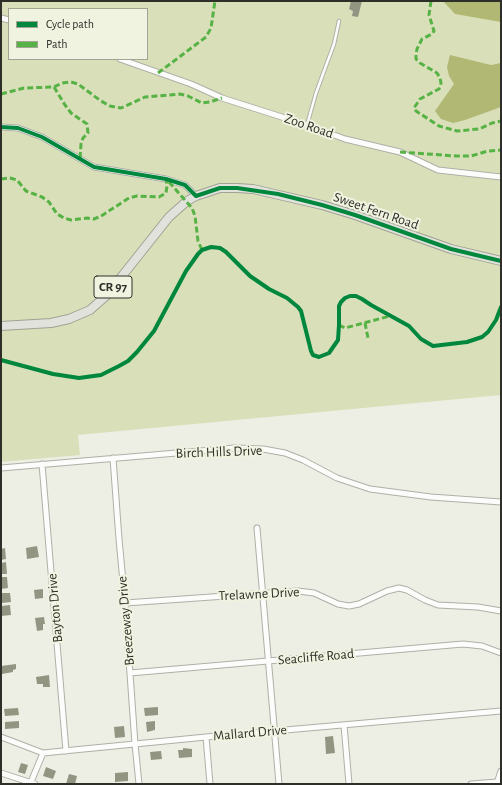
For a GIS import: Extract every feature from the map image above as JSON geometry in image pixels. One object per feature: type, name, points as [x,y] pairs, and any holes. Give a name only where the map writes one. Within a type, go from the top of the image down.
[{"type":"main road","name":"Sweet Fern Road","points":[[1,326],[51,323],[69,319],[90,310],[107,295],[169,217],[187,201],[196,196],[220,188],[237,188],[278,194],[322,205],[451,249],[501,261]]},
{"type":"street","name":"Zoo Road","points":[[123,60],[192,84],[222,98],[307,125],[345,139],[400,152],[443,172],[501,177]]},
{"type":"street","points":[[1,127],[18,128],[42,137],[94,167],[166,179],[185,185],[196,196]]},
{"type":"street","name":"Birch Hills Drive","points":[[1,468],[235,448],[263,449],[285,453],[303,460],[337,478],[370,489],[431,497],[501,502]]},
{"type":"street","name":"Breezeway Drive","points":[[113,458],[139,784]]},
{"type":"street","name":"Bayton Drive","points":[[42,464],[66,751]]},
{"type":"street","points":[[257,528],[279,784]]},
{"type":"street","name":"Trelawne Drive","points":[[125,603],[306,591],[322,596],[338,604],[349,606],[359,604],[387,591],[399,588],[407,590],[438,605],[478,607],[501,612]]},
{"type":"street","name":"Seacliffe Road","points":[[130,673],[463,644],[482,646],[501,653]]},
{"type":"street","name":"Mallard Drive","points":[[1,737],[43,752],[66,751],[275,730],[501,711]]},
{"type":"street","points":[[344,725],[349,784]]},
{"type":"street","points":[[206,737],[210,784]]},
{"type":"street","points":[[1,773],[22,782],[33,783],[43,752]]},
{"type":"street","points":[[470,784],[498,782],[501,771]]},
{"type":"lane","points":[[307,125],[316,92],[334,44],[339,21]]},
{"type":"shaded area","points":[[1,1],[501,1],[501,395],[78,435],[80,455],[1,462]]},
{"type":"shaded area","points":[[443,1],[501,1],[501,22],[455,14]]},
{"type":"shaded area","points":[[450,55],[491,65],[501,63],[501,107],[453,123],[441,119],[435,111],[454,84],[449,76],[447,67]]},
{"type":"building","points":[[351,1],[362,1],[358,17],[352,16],[353,11],[349,9]]},
{"type":"building","points":[[37,546],[39,557],[27,559],[26,548]]},
{"type":"building","points":[[5,548],[6,559],[1,560],[1,549]]},
{"type":"building","points":[[6,562],[7,574],[1,574],[1,563]]},
{"type":"building","points":[[1,577],[7,577],[8,588],[1,589]]},
{"type":"building","points":[[43,589],[43,598],[35,599],[34,590]]},
{"type":"building","points":[[1,593],[10,593],[11,602],[2,603]]},
{"type":"building","points":[[10,605],[11,615],[1,616],[1,606]]},
{"type":"building","points":[[44,617],[45,624],[43,624],[43,630],[37,631],[35,618]]},
{"type":"building","points":[[16,664],[16,669],[13,670],[13,672],[2,674],[1,666]]},
{"type":"building","points":[[49,675],[50,687],[43,687],[43,684],[37,684],[36,677]]},
{"type":"building","points":[[158,707],[158,715],[145,716],[144,708]]},
{"type":"building","points":[[18,708],[19,715],[5,716],[4,709]]},
{"type":"building","points":[[19,721],[19,728],[5,729],[5,722]]},
{"type":"building","points":[[155,721],[155,730],[147,732],[146,722]]},
{"type":"building","points":[[124,726],[125,737],[115,738],[114,727]]},
{"type":"building","points":[[333,736],[335,753],[326,754],[325,737]]},
{"type":"building","points":[[183,748],[192,749],[192,757],[179,758],[178,750],[183,750]]},
{"type":"building","points":[[161,751],[162,759],[151,760],[150,752]]},
{"type":"building","points":[[21,763],[28,765],[25,774],[18,772]]},
{"type":"building","points":[[46,767],[56,771],[53,779],[43,776]]},
{"type":"building","points":[[128,772],[128,781],[115,782],[115,773]]},
{"type":"building","points":[[69,774],[77,776],[75,784],[66,784]]},
{"type":"marked path","points":[[158,73],[206,37],[211,28],[215,1]]},
{"type":"marked path","points":[[431,1],[429,15],[434,31],[432,34],[422,39],[417,49],[416,59],[437,73],[441,83],[439,89],[420,99],[414,108],[416,111],[439,126],[457,131],[479,129],[501,121]]},
{"type":"marked path","points":[[1,94],[24,88],[54,87],[62,83],[71,82],[78,84],[110,106],[121,108],[145,97],[180,94],[202,103],[222,98]]},
{"type":"marked path","points":[[54,87],[71,113],[87,124],[88,133],[83,138],[81,144],[80,159]]},
{"type":"marked path","points":[[400,152],[471,156],[488,151],[501,150]]},
{"type":"marked path","points":[[1,179],[10,178],[17,180],[26,191],[42,197],[49,202],[57,214],[71,220],[87,218],[94,219],[129,198],[137,196],[159,197],[166,193],[166,179]]},
{"type":"marked path","points":[[169,182],[192,208],[195,216],[198,241],[202,250]]},
{"type":"marked path","points":[[339,325],[345,328],[390,316]]},
{"type":"marked path","points":[[365,323],[368,338]]},
{"type":"cycle path","points":[[1,127],[18,128],[42,137],[94,167],[166,179],[185,185],[196,196],[220,188],[237,188],[278,194],[355,215],[451,249],[501,261]]},
{"type":"cycle path","points":[[1,360],[53,374],[79,378],[101,375],[119,366],[128,361],[154,331],[186,271],[202,250],[211,247],[220,248],[226,252],[250,276],[269,289],[287,298],[298,307],[301,311],[311,351],[313,355],[319,357],[329,353],[338,340],[339,306],[345,298],[350,296],[356,296],[362,299],[409,326],[421,339],[433,346],[467,342],[482,337],[488,332],[496,320],[501,307]]}]
